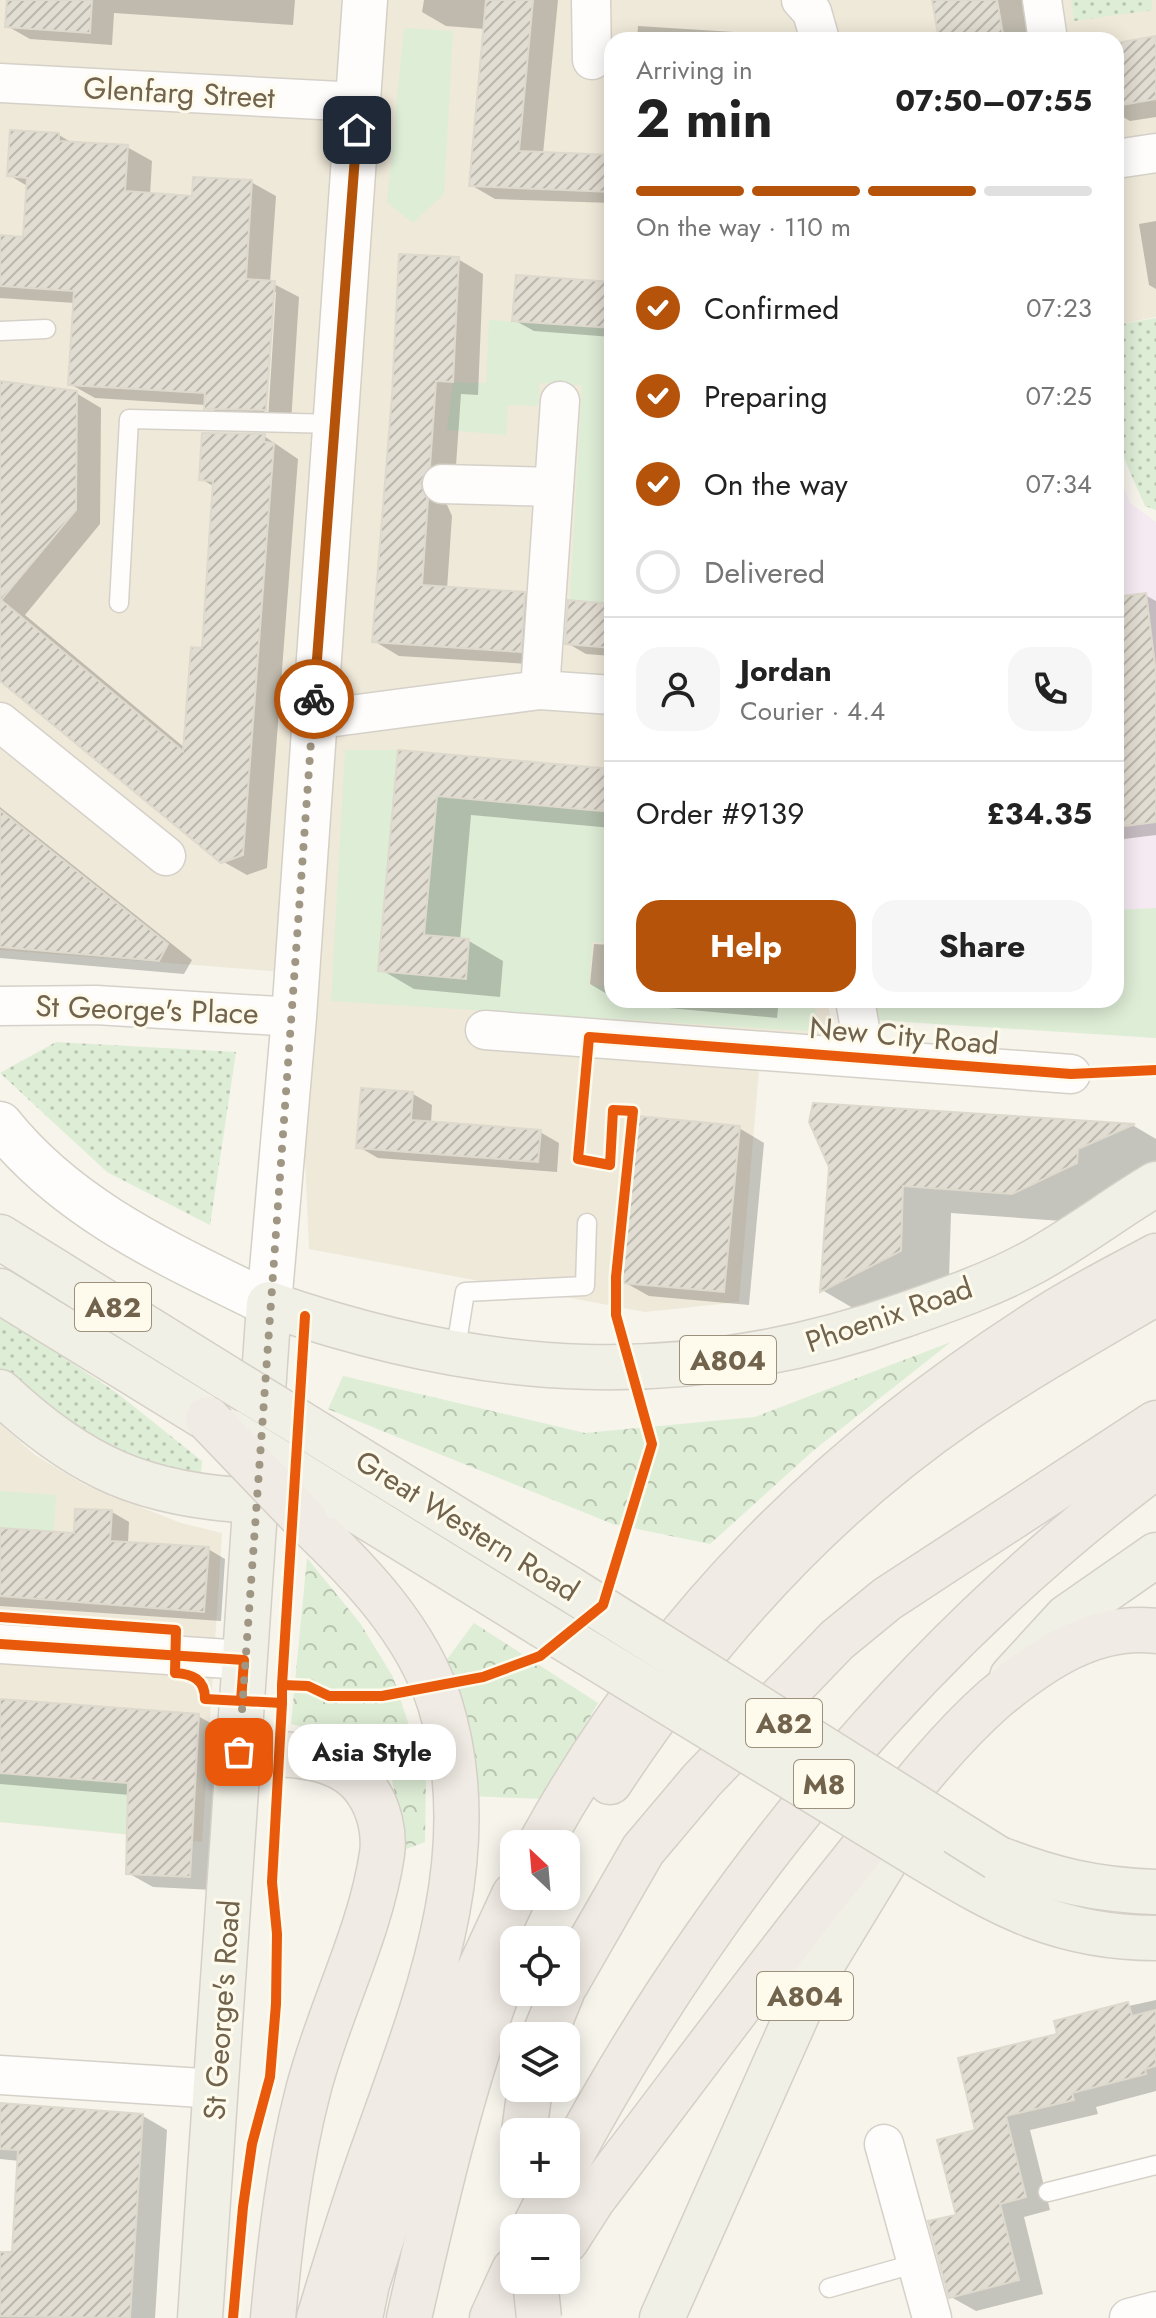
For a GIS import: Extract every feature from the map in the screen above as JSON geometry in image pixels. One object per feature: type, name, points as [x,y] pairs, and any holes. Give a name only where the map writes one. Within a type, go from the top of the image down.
[{"type":"highway","points":[[548,1830],[609,1728],[707,1601],[841,1466],[978,1362],[1048,1316],[1156,1256]]},
{"type":"highway","points":[[580,1835],[621,1765],[680,1683],[739,1612],[830,1516],[962,1411],[1156,1293]]},
{"type":"highway","points":[[208,1419],[319,1508],[347,1560],[416,1653],[440,1704],[453,1762],[458,1814],[454,1880],[442,1945],[319,2318]]},
{"type":"highway","points":[[580,1960],[643,1850],[702,1780],[837,1640],[899,1590],[1156,1423]]},
{"type":"highway","name":"M8","points":[[580,2141],[635,2047],[719,1919],[829,1777],[940,1653],[1022,1573],[1156,1466]]},
{"type":"highway","points":[[580,2219],[781,1949],[920,1776],[994,1700],[1045,1662],[1096,1634],[1120,1630],[1156,1631]]},
{"type":"highway","points":[[239,1752],[320,1759],[356,1776],[368,1791],[378,1812],[383,1836],[383,1853],[364,1921],[308,2091],[292,2173],[273,2318]]},
{"type":"highway","points":[[360,2318],[367,2284],[444,2046],[507,1910]]},
{"type":"highway","points":[[409,2318],[446,2153],[472,2063],[500,1988]]},
{"type":"highway","points":[[492,2318],[503,2294]]},
{"type":"highway","points":[[536,2294],[539,2318]]},
{"type":"highway","points":[[524,2318],[537,2294]]},
{"type":"main road","name":"Phoenix Road","points":[[269,1304],[352,1331],[507,1363],[621,1368],[744,1359],[799,1347],[937,1303],[1032,1262],[1156,1184]]},
{"type":"main road","name":"Great Western Road","points":[[0,1237],[570,1589],[1066,1929],[1096,1936],[1156,1938]]},
{"type":"main road","name":"A82","points":[[0,1291],[208,1419]]},
{"type":"main road","name":"St George's Road","points":[[200,2318],[269,1304]]},
{"type":"main road","points":[[0,1392],[54,1439],[113,1472],[161,1491],[256,1501]]},
{"type":"main road","name":"Great Western Road","points":[[319,1508],[542,1625],[989,1875],[1050,1878],[1095,1889],[1156,1892]]},
{"type":"main road","name":"A804","points":[[662,2318],[812,1981],[902,1830],[994,1700],[1067,1617],[1156,1555]]},
{"type":"street","points":[[0,1124],[44,1171],[84,1204],[140,1240],[269,1304],[294,1017],[312,720],[365,0]]},
{"type":"street","points":[[591,0],[592,60]]},
{"type":"street","points":[[801,0],[812,12],[818,32]]},
{"type":"street","points":[[1042,0],[1047,32]]},
{"type":"street","name":"Glenfarg Street","points":[[0,83],[359,102]]},
{"type":"street","points":[[1124,158],[1156,153]]},
{"type":"street","points":[[540,690],[560,401]]},
{"type":"street","points":[[442,484],[554,487]]},
{"type":"street","points":[[312,720],[540,690],[604,694]]},
{"type":"street","points":[[0,722],[166,856]]},
{"type":"street","name":"St George's Place","points":[[0,1006],[96,1005],[294,1017]]},
{"type":"street","points":[[856,1008],[865,1057]]},
{"type":"street","name":"New City Road","points":[[485,1030],[1071,1074]]},
{"type":"street","points":[[0,1644],[242,1681]]},
{"type":"street","points":[[0,2075],[217,2089]]},
{"type":"street","points":[[884,2144],[932,2318]]},
{"type":"street","points":[[1129,2318],[1156,2311]]},
{"type":"lane","points":[[0,331],[46,329]]},
{"type":"lane","points":[[119,603],[129,419],[336,424]]},
{"type":"lane","points":[[455,1354],[465,1292],[585,1286],[587,1223]]},
{"type":"lane","points":[[1048,2192],[1156,2165]]},
{"type":"lane","points":[[829,2288],[917,2263]]},
{"type":"shaded area","points":[[0,0],[1156,0],[1156,317],[1124,323],[1124,32],[604,32],[604,1008],[829,1008],[835,1038],[762,1036],[739,1302],[645,1312],[309,1249],[297,973],[0,950]]},
{"type":"shaded area","points":[[1124,488],[1130,503],[1156,522],[1156,1038],[1124,1008]]},
{"type":"shaded area","points":[[0,1424],[35,1455],[85,1485],[181,1523],[222,1533],[202,1842],[0,1822]]},
{"type":"green space","points":[[1071,0],[1151,0],[1153,10],[1074,21]]},
{"type":"green space","points":[[404,28],[453,31],[444,194],[413,223],[387,202]]},
{"type":"green space","points":[[1156,318],[1156,510],[1145,506],[1124,458],[1124,324]]},
{"type":"green space","points":[[489,320],[604,327],[604,603],[570,601],[582,385],[540,383],[538,406],[508,405],[506,435],[447,430],[453,382],[486,383]]},
{"type":"green space","points":[[345,750],[398,750],[378,971],[466,978],[469,939],[424,935],[437,796],[604,811],[604,943],[592,942],[589,985],[604,986],[604,1008],[815,1008],[821,1032],[331,1001]]},
{"type":"green space","points":[[1156,908],[1156,1038],[874,1020],[872,1008],[1124,1008],[1124,910]]},
{"type":"green space","points":[[56,1042],[236,1052],[210,1225],[107,1172],[0,1073]]},
{"type":"green space","points":[[0,1315],[117,1393],[202,1461],[200,1485],[147,1478],[0,1379]]},
{"type":"green space","points":[[951,1342],[814,1450],[710,1544],[613,1524],[328,1409],[343,1376],[585,1433],[755,1417]]},
{"type":"green space","points":[[0,1491],[56,1495],[54,1532],[0,1528]]},
{"type":"green space","points":[[307,1558],[360,1623],[393,1677],[426,1777],[425,1842],[406,1849],[392,1780],[353,1738],[291,1724]]},
{"type":"green space","points":[[474,1623],[598,1703],[542,1799],[471,1796],[442,1666]]},
{"type":"green space","points":[[0,1773],[132,1783],[127,1834],[0,1822]]},
{"type":"building","points":[[7,0],[92,0],[90,33],[5,27]]},
{"type":"building","points":[[486,0],[533,0],[519,151],[604,155],[604,192],[469,186]]},
{"type":"building","points":[[932,0],[997,0],[1003,32],[938,32]]},
{"type":"building","points":[[1156,36],[1156,99],[1124,105],[1124,42]]},
{"type":"building","points":[[10,130],[59,133],[59,141],[128,145],[125,191],[192,196],[193,177],[252,180],[246,279],[275,281],[266,410],[204,409],[205,393],[68,385],[74,291],[0,286],[0,235],[23,237],[27,178],[7,176]]},
{"type":"building","points":[[399,254],[459,257],[453,382],[436,381],[430,466],[420,483],[428,500],[422,585],[525,592],[521,652],[372,642],[392,396]]},
{"type":"building","points":[[516,275],[604,281],[604,327],[512,321]]},
{"type":"building","points":[[0,381],[77,391],[76,510],[1,600],[183,751],[191,647],[202,648],[213,481],[199,480],[202,433],[265,434],[264,442],[274,443],[243,855],[221,863],[0,681]]},
{"type":"building","points":[[1146,593],[1156,673],[1156,822],[1124,826],[1124,596]]},
{"type":"building","points":[[568,600],[604,603],[604,647],[565,644]]},
{"type":"building","points":[[398,750],[604,768],[604,811],[437,796],[424,935],[469,939],[466,979],[378,971]]},
{"type":"building","points":[[0,810],[168,944],[159,961],[0,947]]},
{"type":"building","points":[[361,1088],[413,1092],[411,1120],[541,1130],[538,1162],[356,1148]]},
{"type":"building","points":[[813,1103],[1135,1124],[1078,1149],[1077,1163],[1012,1194],[903,1186],[901,1251],[820,1292],[829,1167],[809,1122]]},
{"type":"building","points":[[637,1116],[740,1126],[724,1292],[622,1283]]},
{"type":"building","points":[[75,1509],[112,1510],[110,1541],[209,1547],[204,1612],[0,1596],[0,1528],[74,1533]]},
{"type":"building","points":[[0,1699],[199,1714],[190,1877],[126,1874],[128,1783],[0,1773]]},
{"type":"building","points":[[1128,2002],[1132,2016],[1156,2010],[1156,2066],[1145,2069],[1146,2074],[1072,2093],[1074,2100],[1006,2116],[1026,2197],[1000,2204],[1019,2280],[949,2298],[928,2221],[956,2215],[937,2140],[975,2130],[958,2058],[1057,2034],[1054,2021]]},
{"type":"building","points":[[0,2103],[143,2114],[130,2318],[0,2316],[0,2252],[12,2252],[18,2150],[0,2149]]},
{"type":"cycle path","points":[[0,1617],[176,1630],[175,1673],[200,1682],[205,1699],[282,1703],[282,1685],[308,1686],[329,1696],[382,1696],[483,1677],[540,1656],[603,1605],[652,1444],[616,1315],[616,1277],[633,1111],[613,1110],[610,1165],[578,1159],[589,1037],[1071,1074],[1156,1070]]},
{"type":"cycle path","points":[[282,1685],[305,1316]]},
{"type":"cycle path","points":[[0,1644],[244,1660],[241,1701]]},
{"type":"cycle path","points":[[233,2318],[243,2207],[252,2144],[270,2077],[276,2004],[277,1934],[272,1882],[282,1703]]},
{"type":"way so far","points":[[239,1752],[269,1304],[294,1017],[314,699]]},
{"type":"place","name":"Asia Style","points":[[239,1752]]},
{"type":"route","points":[[314,699],[357,130]]}]
